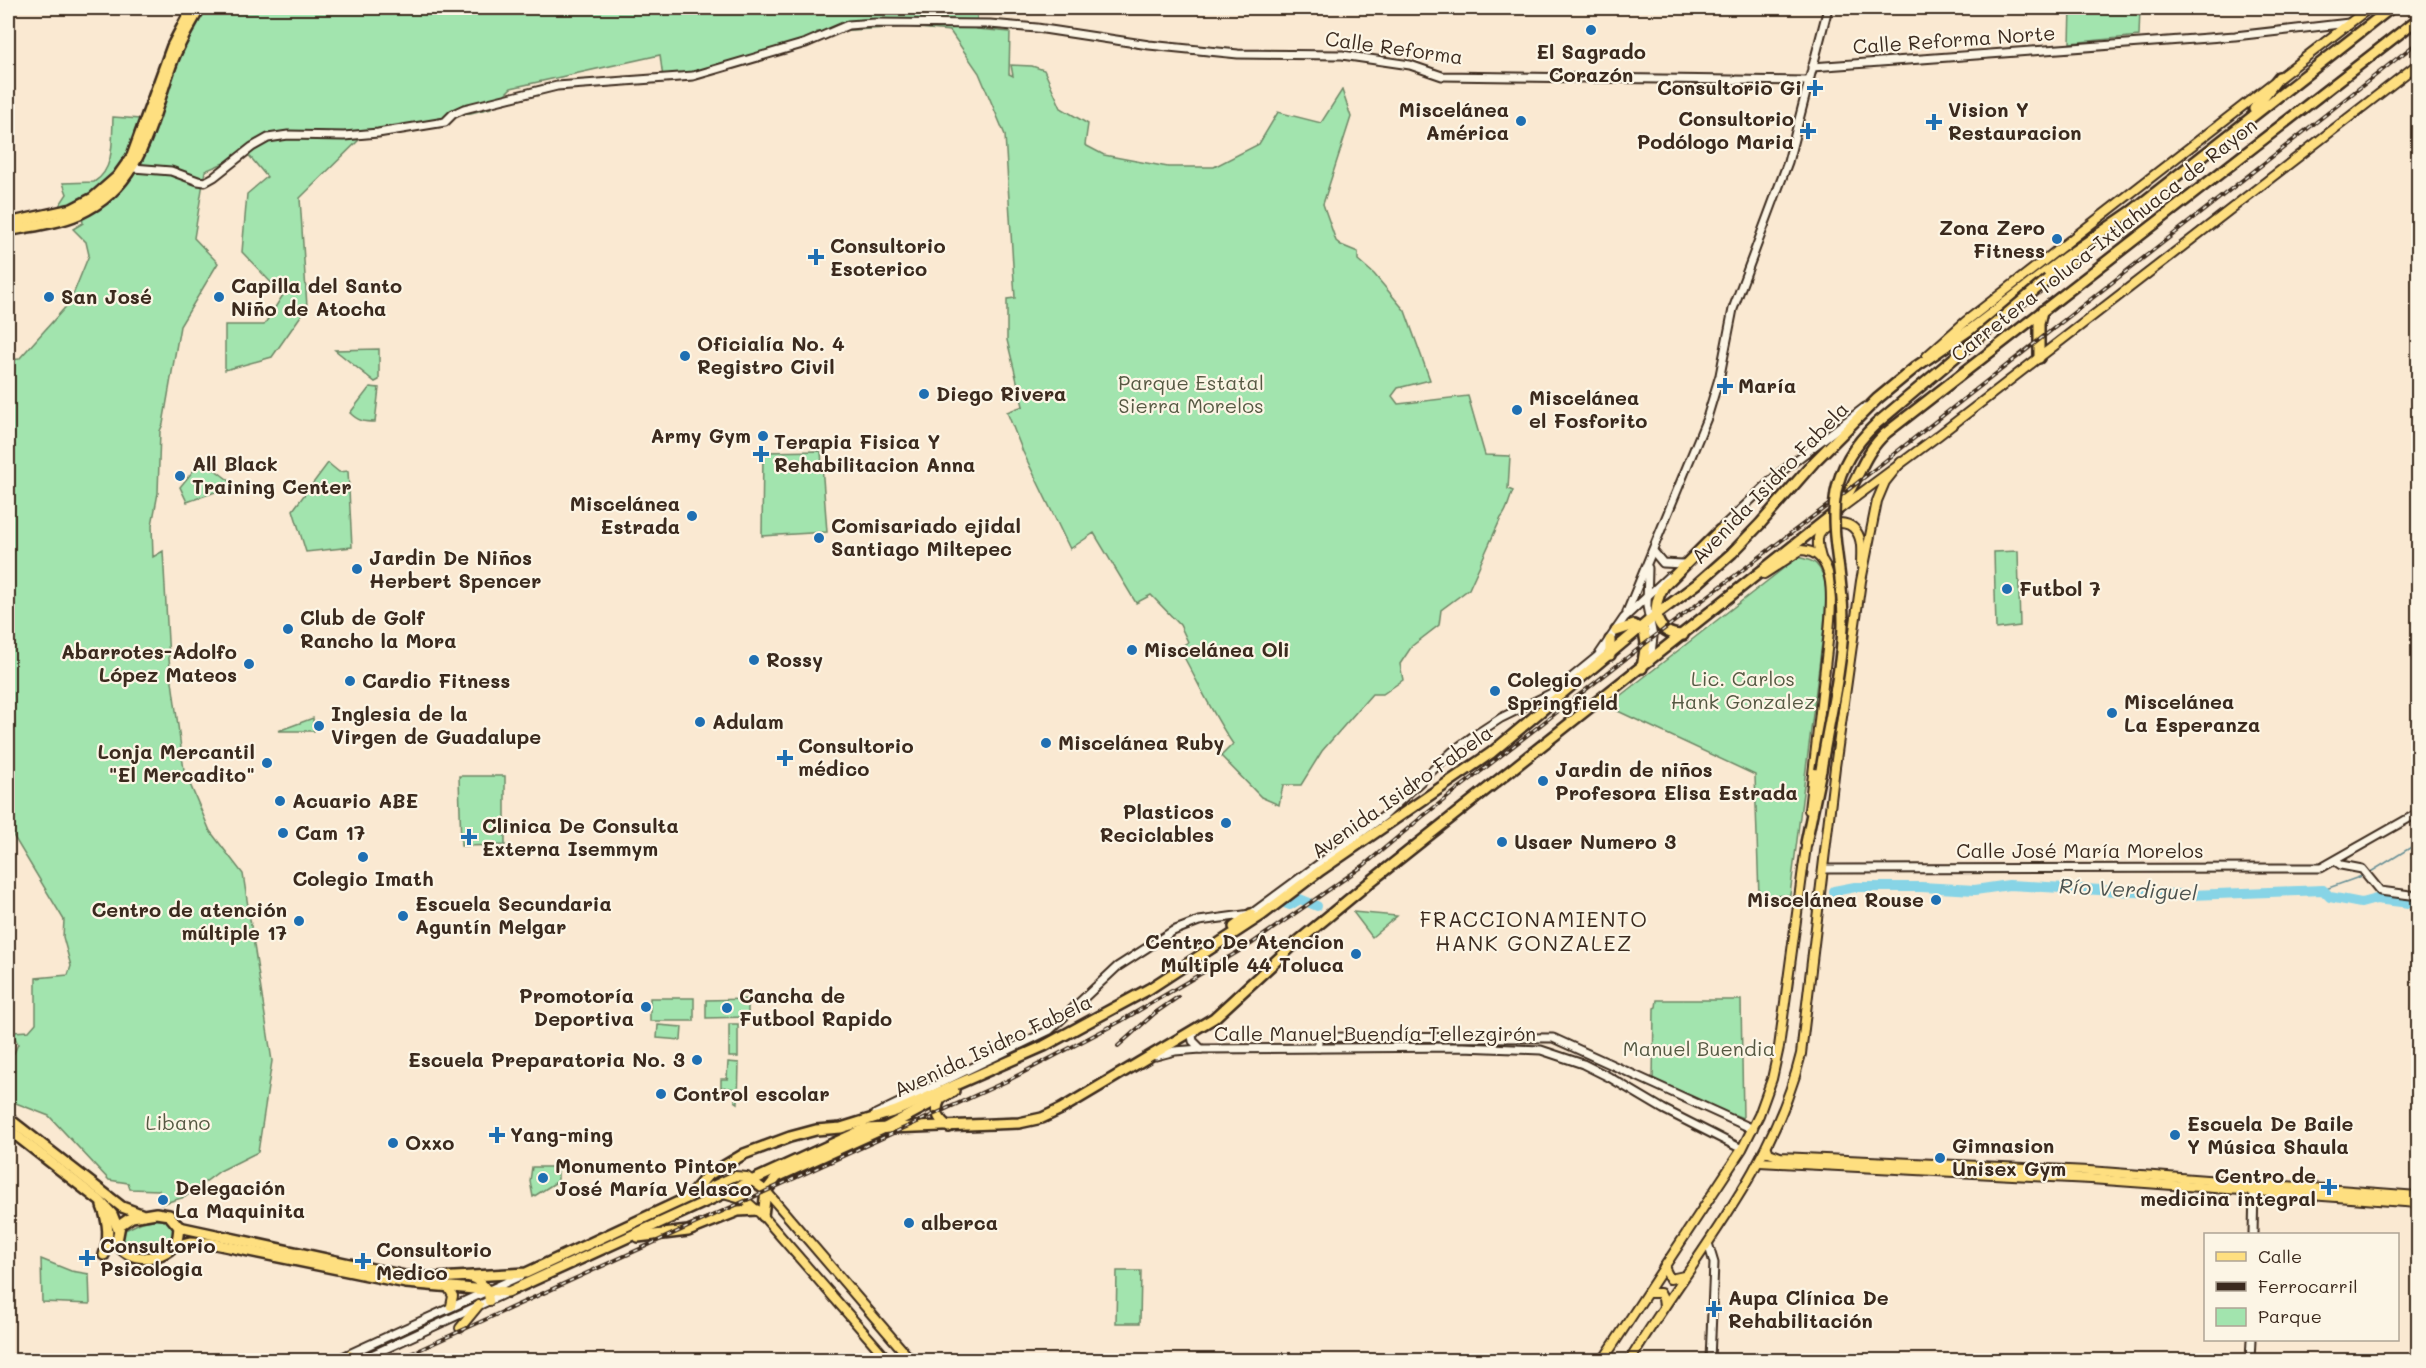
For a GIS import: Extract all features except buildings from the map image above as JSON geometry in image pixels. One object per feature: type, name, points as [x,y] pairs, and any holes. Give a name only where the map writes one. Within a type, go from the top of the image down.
[{"type":"highway","points":[[8,224],[72,209],[93,198],[117,177],[132,156],[172,46],[192,8]]},
{"type":"highway","points":[[8,231],[62,220],[83,212],[110,195],[133,168],[177,52],[200,8]]},
{"type":"highway","name":"Carretera Toluca-Ixtlahuaca de Rayon","points":[[1876,399],[1917,366],[2098,236],[2391,8]]},
{"type":"highway","name":"Carretera Toluca-Ixtlahuaca de Rayon","points":[[1837,511],[1850,493],[1867,454],[1880,439],[2418,19]]},
{"type":"highway","points":[[2243,123],[2279,77]]},
{"type":"highway","points":[[1806,843],[1821,770],[1842,637],[1843,600],[1833,518],[1836,488],[1845,463],[1862,438],[1876,424],[2098,236]]},
{"type":"highway","points":[[2039,357],[2039,324],[2042,311]]},
{"type":"highway","name":"Avenida Isidro Fabela","points":[[526,1273],[689,1197],[707,1176],[744,1154],[790,1137],[816,1130],[841,1128],[896,1111],[1015,1060],[1149,990],[1491,753],[1697,584],[1747,538],[1815,461],[1876,399]]},
{"type":"highway","name":"Avenida Isidro Fabela","points":[[508,1292],[865,1130],[1019,1123],[1042,1118],[1197,1029],[1214,1018],[1290,948],[1370,882],[1837,511]]},
{"type":"highway","points":[[1683,635],[1665,631],[1654,618],[1657,602],[1665,586],[1720,530]]},
{"type":"highway","points":[[1616,631],[1631,625],[1641,628],[1646,643],[1646,665]]},
{"type":"highway","points":[[1598,656],[1610,655],[1610,640]]},
{"type":"highway","points":[[1218,944],[1234,927],[1251,914]]},
{"type":"highway","points":[[629,1238],[688,1231],[738,1211],[760,1213],[766,1191],[777,1177],[885,1128],[1015,1060]]},
{"type":"highway","points":[[942,1097],[938,1104],[938,1115],[941,1122],[949,1127]]},
{"type":"highway","points":[[8,1118],[122,1207],[147,1215]]},
{"type":"highway","points":[[8,1129],[100,1201],[112,1214],[118,1229],[118,1245],[130,1256],[161,1254],[174,1246],[190,1242],[210,1243],[397,1281],[508,1292]]},
{"type":"highway","points":[[100,1201],[108,1227],[108,1242],[104,1255]]},
{"type":"highway","points":[[118,1229],[128,1219],[165,1214],[174,1219],[178,1227],[178,1239],[174,1246]]},
{"type":"highway","points":[[178,1227],[405,1276],[467,1277],[526,1273]]},
{"type":"main road","points":[[1624,618],[1707,418],[1720,375],[1732,309],[1788,162],[1828,8]]},
{"type":"main road","name":"Carretera Toluca-Ixtlahuaca de Rayon","points":[[1917,366],[1965,322],[2369,8]]},
{"type":"main road","name":"Calle Reforma Norte","points":[[1812,67],[2179,41],[2349,23]]},
{"type":"main road","name":"Calle Reforma","points":[[133,168],[171,171],[198,182],[205,182],[252,147],[277,136],[345,136],[378,133],[445,122],[453,114],[464,109],[557,86],[693,76],[806,43],[852,24],[1016,25],[1149,45],[1238,54],[1342,55],[1410,65],[1442,76],[1808,81]]},
{"type":"main road","points":[[1837,511],[2418,64]]},
{"type":"main road","name":"Avenida Isidro Fabela","points":[[1251,914],[1384,816],[1459,747],[1501,718],[1549,695],[1598,656],[1624,618],[1782,470],[1876,399]]},
{"type":"main road","points":[[1630,1360],[1759,1162],[1786,1104],[1801,1054],[1823,869],[1870,526],[1881,490],[1901,462]]},
{"type":"main road","points":[[1603,1360],[1742,1149],[1753,1129],[1772,1079],[1779,1047],[1806,843],[1830,616],[1828,573],[1821,560],[1818,541],[1822,531],[1836,523],[1850,526],[1857,532],[1861,544],[1861,581]]},
{"type":"main road","points":[[1743,587],[1798,550],[1811,551],[1821,560]]},
{"type":"main road","points":[[1653,551],[1663,563],[1683,564]]},
{"type":"main road","points":[[1646,665],[1653,642],[1654,618],[1647,595],[1648,562]]},
{"type":"main road","name":"Calle José María Morelos","points":[[1823,869],[2321,868],[2418,813]]},
{"type":"main road","points":[[2335,861],[2341,865],[2360,869],[2375,888],[2384,893],[2418,896]]},
{"type":"main road","points":[[860,1121],[1050,1030],[1117,967],[1173,931],[1199,921],[1251,914]]},
{"type":"main road","name":"Calle Manuel Buendía Tellezgirón","points":[[1197,1029],[1192,1036],[1193,1041],[1201,1049]]},
{"type":"main road","points":[[1318,1048],[1318,1037],[1552,1038],[1753,1129]]},
{"type":"main road","name":"Calle Manuel Buendía Tellezgirón","points":[[1144,1058],[1175,1051],[1201,1049],[1526,1048],[1552,1053],[1583,1064],[1663,1109],[1742,1149]]},
{"type":"main road","points":[[1767,1148],[1769,1153],[1780,1157],[2089,1171],[2418,1203]]},
{"type":"main road","points":[[1759,1162],[2254,1186],[2418,1197]]},
{"type":"main road","points":[[689,1197],[735,1176],[753,1180],[766,1191],[911,1360]]},
{"type":"main road","points":[[2253,1233],[2254,1186]]},
{"type":"main road","points":[[723,1194],[746,1200],[760,1213],[886,1359]]},
{"type":"main road","points":[[1708,1243],[1714,1263],[1710,1360]]},
{"type":"main road","points":[[1664,1267],[1670,1279],[1677,1279],[1685,1275]]},
{"type":"main road","name":"Avenida Isidro Fabela","points":[[336,1360],[350,1358],[451,1306],[526,1273]]},
{"type":"main road","points":[[467,1277],[479,1281],[488,1290],[489,1301]]},
{"type":"main road","points":[[448,1287],[453,1296],[451,1306]]},
{"type":"main road","name":"Avenida Isidro Fabela","points":[[361,1360],[508,1292]]},
{"type":"main road","points":[[1648,1293],[1660,1293],[1664,1299],[1663,1307]]},
{"type":"main road","points":[[460,1328],[480,1305]]},
{"type":"main road","points":[[2250,1360],[2251,1341]]},
{"type":"main road","points":[[886,1359],[884,1351],[886,1346],[893,1344],[899,1346]]},
{"type":"green space","points":[[196,8],[977,8],[977,29],[1010,32],[1009,74],[1013,76],[1011,65],[1032,66],[1044,70],[1061,108],[1088,124],[1085,145],[1104,155],[1168,167],[1214,167],[1259,144],[1278,112],[1321,123],[1342,90],[1351,117],[1323,204],[1336,241],[1358,252],[1358,260],[1374,274],[1405,311],[1430,380],[1398,388],[1392,396],[1398,404],[1468,396],[1485,455],[1510,456],[1508,489],[1513,491],[1507,509],[1469,589],[1441,610],[1439,625],[1412,646],[1400,664],[1403,680],[1383,694],[1372,694],[1322,751],[1301,785],[1283,785],[1279,805],[1261,797],[1221,756],[1233,744],[1211,709],[1179,648],[1188,642],[1180,625],[1151,595],[1136,603],[1094,533],[1070,549],[1023,452],[1007,412],[1023,406],[1007,340],[1007,299],[1015,298],[1005,135],[979,73],[950,31],[907,27],[817,32],[811,42],[663,78],[660,55],[511,88],[491,108],[362,137],[300,198],[307,307],[272,357],[225,370],[225,325],[264,325],[283,295],[242,252],[247,194],[267,177],[247,153],[205,171],[194,238],[218,263],[180,326],[160,431],[158,493],[152,525],[153,557],[163,551],[169,659],[184,770],[210,831],[243,874],[272,1061],[258,1152],[220,1171],[185,1197],[161,1204],[159,1190],[130,1189],[128,1183],[109,1180],[49,1116],[8,1100],[8,1054],[14,1053],[18,1044],[12,1032],[29,1031],[36,1023],[36,978],[68,975],[71,966],[63,937],[64,920],[14,837],[8,817],[8,739],[11,732],[8,725],[8,360],[19,359],[70,302],[89,255],[86,242],[73,229],[83,223],[82,217],[114,192]]},
{"type":"green space","points":[[2071,8],[2140,8],[2139,36],[2070,43]]},
{"type":"green space","points":[[113,117],[140,119],[128,151],[112,176],[101,187],[89,196],[57,209],[67,194],[63,183],[94,182],[106,170],[111,153]]},
{"type":"green space","points":[[379,349],[379,380],[375,382],[335,350]]},
{"type":"green space","points":[[370,387],[379,388],[375,422],[361,420],[350,413]]},
{"type":"green space","points":[[821,451],[827,532],[762,536],[763,452]]},
{"type":"green space","points":[[202,460],[235,485],[187,502],[180,487]]},
{"type":"green space","points":[[328,463],[339,472],[348,471],[352,547],[306,552],[293,510]]},
{"type":"green space","name":"Futbol 7","points":[[2018,551],[2020,626],[1996,629],[1994,552]]},
{"type":"green space","name":"Lic. Carlos Hank Gonzalez","points":[[1798,557],[1814,563],[1821,570],[1824,578],[1826,594],[1824,627],[1790,895],[1759,897],[1755,775],[1607,706]]},
{"type":"green space","points":[[313,718],[314,731],[278,731]]},
{"type":"green space","points":[[459,776],[505,776],[505,845],[461,846]]},
{"type":"green space","points":[[1353,912],[1397,916],[1372,937]]},
{"type":"green space","points":[[650,998],[694,998],[694,1021],[650,1021]]},
{"type":"green space","name":"Cancha de Futbool Rapido","points":[[748,999],[748,1017],[706,1018],[706,1000]]},
{"type":"green space","name":"Manuel Buendia","points":[[1657,1000],[1741,1000],[1743,1118],[1735,1115],[1734,1117],[1653,1081],[1654,1008]]},
{"type":"green space","points":[[729,1024],[738,1024],[738,1057],[729,1057]]},
{"type":"green space","points":[[658,1025],[682,1027],[681,1040],[657,1038]]},
{"type":"green space","points":[[728,1062],[739,1063],[738,1103],[735,1101],[735,1089],[721,1087],[721,1079],[729,1079],[727,1078]]},
{"type":"green space","points":[[532,1167],[558,1167],[558,1181],[533,1197],[530,1181]]},
{"type":"green space","points":[[163,1220],[170,1224],[174,1230],[172,1240],[153,1250],[139,1251],[127,1247],[122,1241],[125,1230],[142,1222]]},
{"type":"green space","points":[[41,1259],[71,1271],[89,1274],[90,1304],[42,1302]]},
{"type":"green space","points":[[1117,1271],[1141,1271],[1140,1323],[1116,1323]]},
{"type":"waterway","points":[[2369,873],[2418,843]]},
{"type":"waterway","points":[[2323,890],[2362,876]]},
{"type":"waterway","name":"Río Verdiguel","points":[[1834,891],[1855,887],[1975,890],[2009,885],[2191,895],[2323,890],[2330,897],[2361,903],[2376,899],[2418,904]]},
{"type":"waterway","name":"Río Verdiguel","points":[[1285,903],[1290,905],[1300,899],[1317,906]]},
{"type":"railway","points":[[397,1360],[1007,1081],[1121,1021],[1251,944],[1363,866],[1422,817],[1646,643],[1852,487],[2418,42]]},
{"type":"railway","points":[[1118,1046],[1155,1013],[1178,997]]},
{"type":"place","name":"El Sagrado Corazón","points":[[1591,30]]},
{"type":"place","name":"Consultorio Gi","points":[[1815,88]]},
{"type":"place","name":"Miscelánea América","points":[[1521,121]]},
{"type":"place","name":"Vision Y Restauracion","points":[[1934,122]]},
{"type":"place","name":"Consultorio Podólogo Maria","points":[[1808,131]]},
{"type":"place","name":"Zona Zero Fitness","points":[[2057,239]]},
{"type":"place","name":"Consultorio Esoterico","points":[[816,257]]},
{"type":"place","name":"San José","points":[[49,297]]},
{"type":"place","name":"Capilla del Santo Niño de Atocha","points":[[219,297]]},
{"type":"place","name":"Oficialía No. 4 Registro Civil","points":[[685,356]]},
{"type":"place","name":"María","points":[[1725,386]]},
{"type":"place","name":"Diego Rivera","points":[[924,394]]},
{"type":"place","name":"Miscelánea el Fosforito","points":[[1517,410]]},
{"type":"place","name":"Army Gym","points":[[763,436]]},
{"type":"place","name":"Terapia Fisica Y Rehabilitacion Anna","points":[[761,454]]},
{"type":"place","name":"All Black Training Center","points":[[180,476]]},
{"type":"place","name":"Miscelánea Estrada","points":[[692,516]]},
{"type":"place","name":"Comisariado ejidal Santiago Miltepec","points":[[819,538]]},
{"type":"place","name":"Jardin De Niños Herbert Spencer","points":[[357,569]]},
{"type":"place","name":"Futbol 7","points":[[2007,589]]},
{"type":"place","name":"Club de Golf Rancho la Mora","points":[[288,629]]},
{"type":"place","name":"Miscelánea Oli","points":[[1132,650]]},
{"type":"place","name":"Rossy","points":[[754,660]]},
{"type":"place","name":"Abarrotes-Adolfo López Mateos","points":[[249,664]]},
{"type":"place","name":"Cardio Fitness","points":[[350,681]]},
{"type":"place","name":"Colegio Springfield","points":[[1495,691]]},
{"type":"place","name":"Miscelánea La Esperanza","points":[[2112,713]]},
{"type":"place","name":"Adulam","points":[[700,722]]},
{"type":"place","name":"Inglesia de la Virgen de Guadalupe","points":[[319,726]]},
{"type":"place","name":"Miscelánea Ruby","points":[[1046,743]]},
{"type":"place","name":"Consultorio médico","points":[[785,758]]},
{"type":"place","name":"Lonja Mercantil \"El Mercadito\"","points":[[267,763]]},
{"type":"place","name":"Jardin de niños Profesora Elisa Estrada","points":[[1543,781]]},
{"type":"place","name":"Acuario ABE","points":[[280,801]]},
{"type":"place","name":"Plasticos Reciclables","points":[[1226,823]]},
{"type":"place","name":"Cam 17","points":[[283,833]]},
{"type":"place","name":"Clinica De Consulta Externa Isemmym","points":[[469,837]]},
{"type":"place","name":"Usaer Numero 3","points":[[1502,842]]},
{"type":"place","name":"Colegio Imath","points":[[363,857]]},
{"type":"place","name":"Miscelánea Rouse","points":[[1936,900]]},
{"type":"place","name":"Escuela Secundaria Aguntín Melgar","points":[[403,916]]},
{"type":"place","name":"Centro de atención múltiple 17","points":[[299,921]]},
{"type":"place","name":"Centro De Atencion Multiple 44 Toluca","points":[[1356,954]]},
{"type":"place","name":"Promotoría Deportiva","points":[[646,1007]]},
{"type":"place","name":"Cancha de Futbool Rapido","points":[[727,1008]]},
{"type":"place","name":"Escuela Preparatoria No. 3","points":[[697,1060]]},
{"type":"place","name":"Control escolar","points":[[661,1094]]},
{"type":"place","name":"Yang-ming","points":[[497,1135]]},
{"type":"place","name":"Escuela De Baile Y Música Shaula","points":[[2175,1135]]},
{"type":"place","name":"Oxxo","points":[[393,1143]]},
{"type":"place","name":"Gimnasion Unisex Gym","points":[[1940,1158]]},
{"type":"place","name":"Monumento Pintor José María Velasco","points":[[543,1178]]},
{"type":"place","name":"Centro de medicina integral","points":[[2329,1187]]},
{"type":"place","name":"Delegación La Maquinita","points":[[163,1200]]},
{"type":"place","name":"alberca","points":[[909,1223]]},
{"type":"place","name":"Consultorio Psicologia","points":[[87,1258]]},
{"type":"place","name":"Consultorio Medico","points":[[363,1261]]},
{"type":"place","name":"Aupa Clínica De Rehabilitación","points":[[1714,1309]]},
{"type":"district","name":"FRACCIONAMIENTO HANK GONZALEZ","points":[[1534,932]]},
{"type":"park label","name":"Parque Estatal Sierra Morelos","points":[[1191,394]]},
{"type":"park label","name":"Libano","points":[[178,1123]]}]
